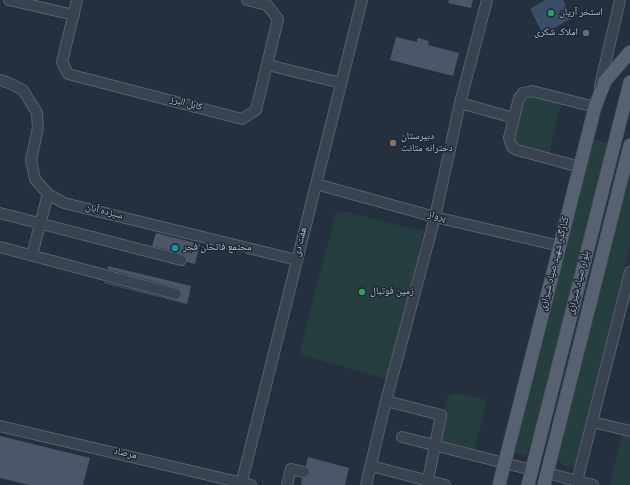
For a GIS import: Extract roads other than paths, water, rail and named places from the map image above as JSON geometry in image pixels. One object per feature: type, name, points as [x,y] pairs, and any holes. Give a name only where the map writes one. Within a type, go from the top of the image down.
[{"type":"main road","name":"کنارگذر شهید صیاد شیرازی","points":[[499,485],[595,107],[605,81],[630,52]]},
{"type":"main road","name":"بلوار صیاد شیرازی","points":[[528,485],[630,82]]},
{"type":"main road","name":"بلوار صیاد شیرازی","points":[[546,479],[630,145]]},
{"type":"street","points":[[9,0],[74,15],[77,0]]},
{"type":"street","name":"کابل البرز","points":[[74,15],[62,62],[68,74],[242,119],[256,110],[278,19],[267,5],[247,0]]},
{"type":"street","name":"هفت دی","points":[[244,484],[297,260],[362,0]]},
{"type":"street","points":[[366,485],[386,401],[435,217],[460,103],[487,0]]},
{"type":"street","points":[[580,167],[514,149],[509,141],[514,118],[519,98],[523,93],[529,91],[595,107],[620,0]]},
{"type":"street","points":[[268,65],[341,83]]},
{"type":"street","name":"سیزده آبان","points":[[0,80],[10,83],[23,90],[36,113],[38,128],[31,160],[35,179],[48,194],[64,202],[297,260]]},
{"type":"street","points":[[460,103],[514,118]]},
{"type":"street","name":"پرواز","points":[[316,184],[435,217],[560,246]]},
{"type":"street","points":[[32,256],[48,194]]},
{"type":"street","points":[[0,212],[40,224],[181,260]]},
{"type":"street","points":[[0,247],[176,294]]},
{"type":"street","points":[[577,483],[630,272]]},
{"type":"street","points":[[386,401],[441,415],[427,483]]},
{"type":"street","points":[[592,422],[630,431]]},
{"type":"street","name":"مرصاد","points":[[0,426],[244,484]]},
{"type":"street","points":[[402,437],[532,470]]},
{"type":"street","points":[[371,466],[427,483],[445,485]]},
{"type":"street","points":[[287,485],[291,469],[304,472]]},
{"type":"street","points":[[546,479],[593,485]]},
{"type":"water","name":"استخر آریان","points":[[545,0],[563,0],[572,18],[543,34],[530,9]]},
{"type":"place","name":"استخر آریان","points":[[551,13]]},
{"type":"place","name":"املاک شکری","points":[[586,33]]},
{"type":"place","name":"دبیرستان دخترانه متانت","points":[[393,143]]},
{"type":"place","name":"مجتمع فاتحان فجر","points":[[175,248]]},
{"type":"place","name":"زمین فوتبال","points":[[362,292]]}]
